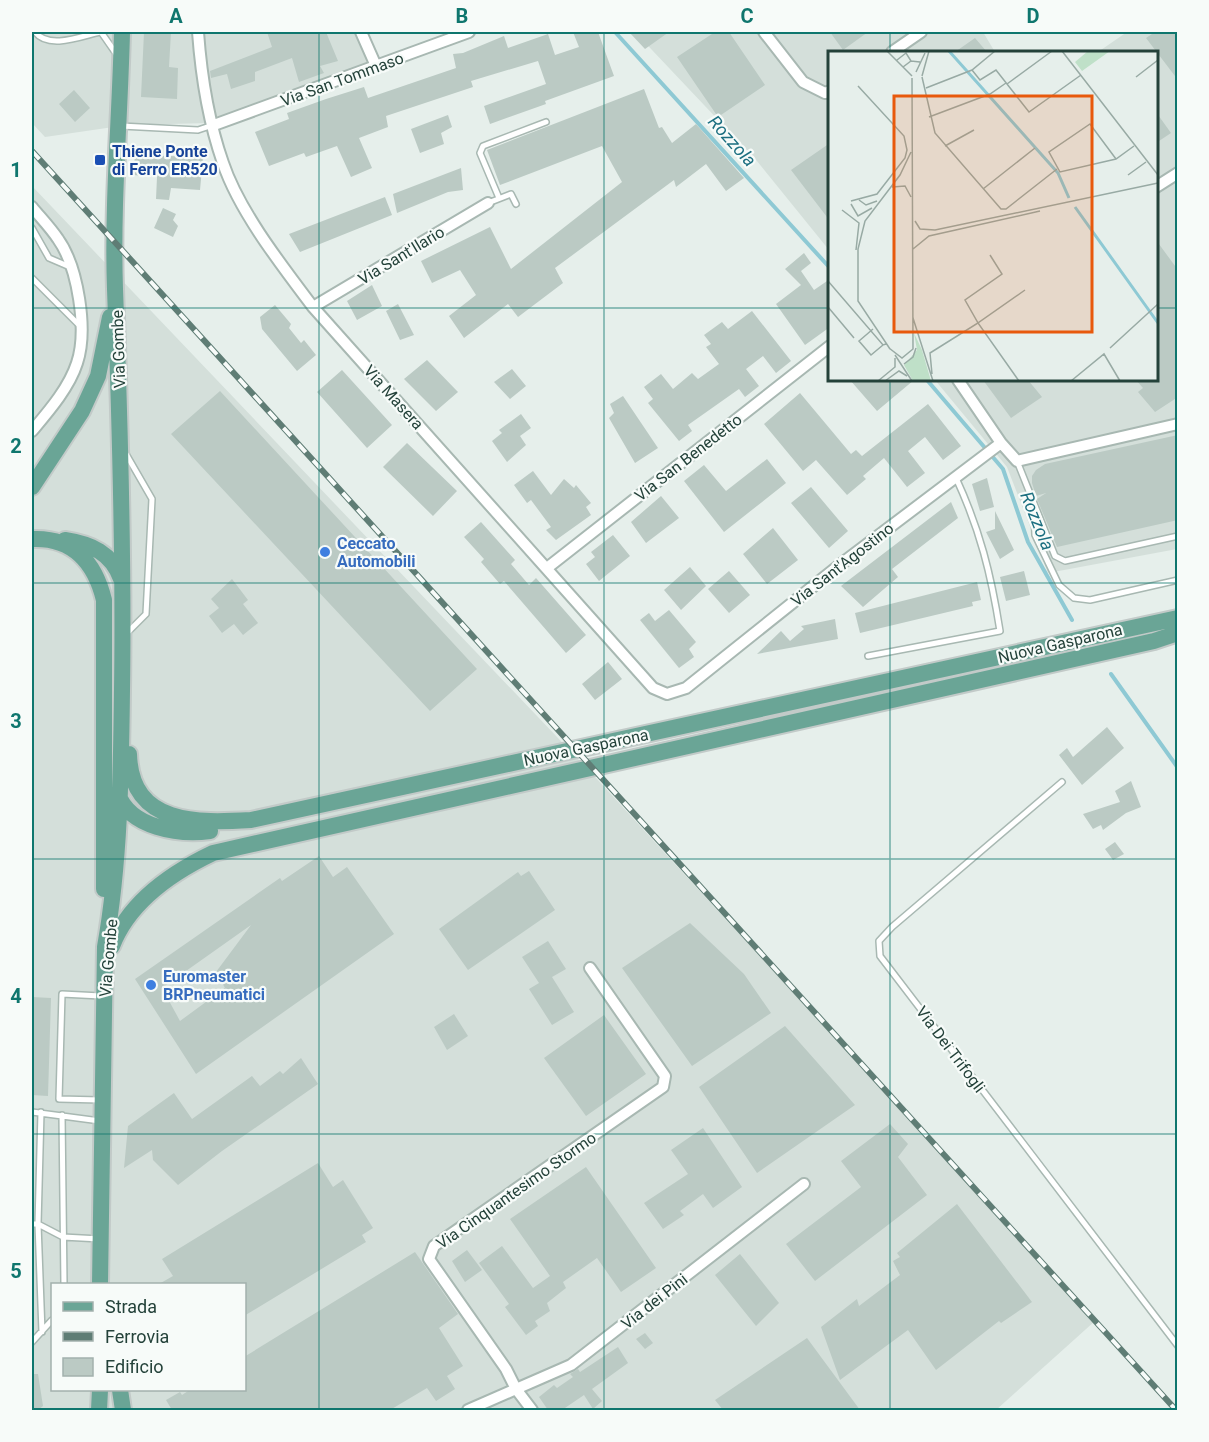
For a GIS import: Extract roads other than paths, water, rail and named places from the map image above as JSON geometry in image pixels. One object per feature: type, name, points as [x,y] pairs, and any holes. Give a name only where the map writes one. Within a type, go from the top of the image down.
[{"type":"main road","name":"Via Gombe","points":[[100,1283],[105,947],[113,902],[121,801],[123,644],[121,446],[115,253],[116,126],[122,32]]},
{"type":"main road","points":[[32,487],[82,411],[98,376],[115,290]]},
{"type":"main road","points":[[33,539],[55,538],[97,548],[114,565],[122,583]]},
{"type":"main road","points":[[33,539],[70,548],[82,555],[99,579],[106,618],[105,947]]},
{"type":"main road","name":"Nuova Gasparona","points":[[123,644],[129,761],[138,790],[160,811],[180,819],[206,823],[251,820],[1178,618]]},
{"type":"main road","name":"Nuova Gasparona","points":[[105,965],[122,924],[134,909],[187,865],[213,853],[1154,641],[1178,633]]},
{"type":"main road","points":[[105,741],[121,801],[147,823],[185,832],[207,832],[251,820]]},
{"type":"main road","points":[[100,1391],[100,1410]]},
{"type":"main road","points":[[120,1391],[123,1410]]},
{"type":"street","name":"Via Masera","points":[[198,32],[209,108],[223,163],[237,193],[280,265],[313,306],[653,688],[667,694],[686,688]]},
{"type":"street","points":[[361,32],[376,66]]},
{"type":"street","name":"Via San Tommaso","points":[[214,125],[469,32]]},
{"type":"street","points":[[764,32],[803,82],[825,93],[828,92]]},
{"type":"street","points":[[893,51],[921,32]]},
{"type":"street","points":[[1158,186],[1178,173]]},
{"type":"street","name":"Via Sant'Ilario","points":[[313,306],[493,201]]},
{"type":"street","points":[[32,207],[59,240],[72,267],[79,299],[81,327],[78,362],[70,379],[32,431]]},
{"type":"street","name":"Via San Benedetto","points":[[546,568],[828,348]]},
{"type":"street","points":[[959,381],[996,446],[1017,461],[1178,424]]},
{"type":"street","name":"Via Sant'Agostino","points":[[686,688],[996,446]]},
{"type":"street","name":"Via Cinquantesimo Stormo","points":[[516,1389],[506,1369],[429,1259],[434,1246],[663,1087],[664,1076],[590,968]]},
{"type":"street","name":"Via dei Pini","points":[[516,1389],[571,1365],[804,1184]]},
{"type":"street","points":[[468,1410],[516,1389],[532,1410]]},
{"type":"lane","points":[[35,32],[44,40],[54,41],[101,32],[121,62]]},
{"type":"lane","points":[[516,204],[511,194],[493,201],[480,153],[483,146],[546,122]]},
{"type":"lane","points":[[116,126],[198,130],[214,125]]},
{"type":"lane","points":[[32,228],[49,258],[72,267]]},
{"type":"lane","points":[[32,278],[81,327]]},
{"type":"lane","name":"Via Gombe","points":[[121,446],[153,499],[146,614],[123,644]]},
{"type":"lane","points":[[1017,461],[1055,556],[1065,561],[1178,536]]},
{"type":"lane","points":[[868,656],[1000,631],[992,581],[975,520],[955,477]]},
{"type":"lane","points":[[1034,507],[1035,535],[1059,585],[1074,598],[1090,600],[1178,580]]},
{"type":"lane","name":"Via Dei Trifogli","points":[[1062,782],[892,927],[879,942],[880,956],[1178,1346]]},
{"type":"lane","points":[[102,1100],[59,1099],[62,994],[104,996]]},
{"type":"lane","points":[[32,1112],[102,1121]]},
{"type":"lane","points":[[41,1112],[35,1224],[42,1332]]},
{"type":"lane","points":[[62,1115],[64,1283]]},
{"type":"lane","points":[[35,1224],[63,1237],[100,1239]]},
{"type":"lane","points":[[32,1342],[51,1321]]},
{"type":"waterway","name":"Rozzola","points":[[615,32],[828,266]]},
{"type":"waterway","name":"Rozzola","points":[[928,381],[1003,469],[1028,542],[1072,620]]},
{"type":"waterway","name":"Rozzola","points":[[1111,674],[1178,768]]},
{"type":"railway","points":[[32,151],[1176,1410]]},
{"type":"place","name":"Thiene Ponte di Ferro ER520","points":[[100,160]]},
{"type":"place","name":"Ceccato Automobili","points":[[325,552]]},
{"type":"place","name":"Euromaster BRPneumatici","points":[[151,985]]}]
